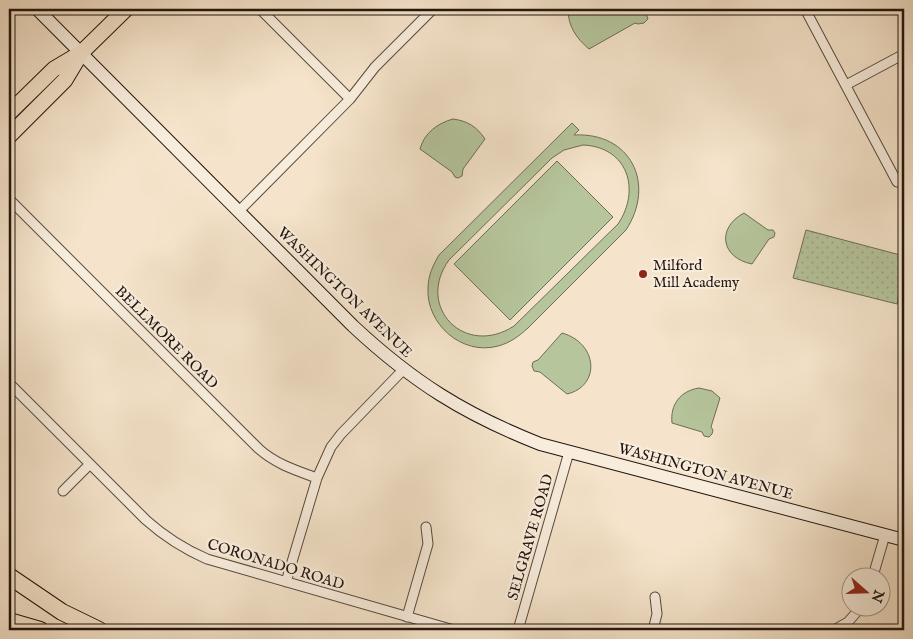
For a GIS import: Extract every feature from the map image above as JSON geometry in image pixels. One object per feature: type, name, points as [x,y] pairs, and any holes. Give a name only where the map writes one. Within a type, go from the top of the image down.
[{"type":"highway","points":[[9,576],[62,612],[99,630]]},
{"type":"highway","points":[[9,621],[40,630]]},
{"type":"main road","name":"WASHINGTON AVENUE","points":[[37,9],[353,326],[403,370],[445,399],[489,422],[540,444],[904,540]]},
{"type":"main road","points":[[9,113],[54,69],[81,53],[126,9]]},
{"type":"main road","points":[[9,136],[65,80],[81,53]]},
{"type":"street","points":[[260,9],[350,99]]},
{"type":"street","points":[[239,211],[350,99],[375,67],[433,9]]},
{"type":"street","points":[[805,9],[897,182]]},
{"type":"street","points":[[846,85],[904,54]]},
{"type":"street","name":"BELLMORE ROAD","points":[[9,199],[259,449],[282,465],[317,478]]},
{"type":"street","points":[[286,582],[317,478],[331,447],[341,434],[403,370]]},
{"type":"street","name":"CORONADO ROAD","points":[[9,383],[146,520],[175,543],[207,559],[454,630]]},
{"type":"street","name":"SELGRAVE ROAD","points":[[518,630],[569,452]]},
{"type":"street","points":[[63,491],[90,464]]},
{"type":"street","points":[[407,617],[428,544],[426,526]]},
{"type":"street","points":[[876,566],[885,535]]},
{"type":"street","points":[[653,630],[657,614],[655,597]]},
{"type":"street","points":[[834,630],[848,622],[853,616]]},
{"type":"green space","points":[[568,9],[638,9],[646,13],[648,19],[644,23],[635,23],[589,49],[574,31],[569,21]]},
{"type":"green space","points":[[453,119],[472,125],[485,139],[463,169],[462,176],[458,178],[420,149],[425,138],[432,130],[442,123]]},
{"type":"green space","points":[[572,123],[579,130],[574,135],[594,136],[610,142],[623,152],[633,164],[638,179],[639,195],[635,213],[626,230],[528,328],[506,343],[485,348],[472,346],[460,342],[440,325],[433,314],[428,288],[431,271],[439,255]],"holes":[[[583,145],[611,153],[626,172],[629,198],[618,224],[514,326],[496,334],[478,336],[463,332],[450,323],[442,310],[438,295],[440,278],[449,260],[552,158],[564,150]]]},
{"type":"green space","points":[[557,161],[613,217],[510,320],[454,264]]},
{"type":"green space","points":[[744,213],[775,233],[774,237],[769,239],[752,264],[734,256],[728,249],[726,242],[729,226]]},
{"type":"green space","points":[[806,230],[904,256],[904,275],[897,304],[793,278]]},
{"type":"green space","points":[[562,333],[574,338],[583,346],[591,364],[590,374],[586,382],[578,389],[567,394],[540,372],[534,371],[532,366],[533,362],[538,360]]},
{"type":"green space","points":[[699,388],[712,391],[720,398],[711,427],[713,430],[712,434],[709,437],[704,436],[702,432],[672,423],[673,410],[678,400],[686,392]]},
{"type":"place","name":"Milford Mill Academy","points":[[643,274]]}]
